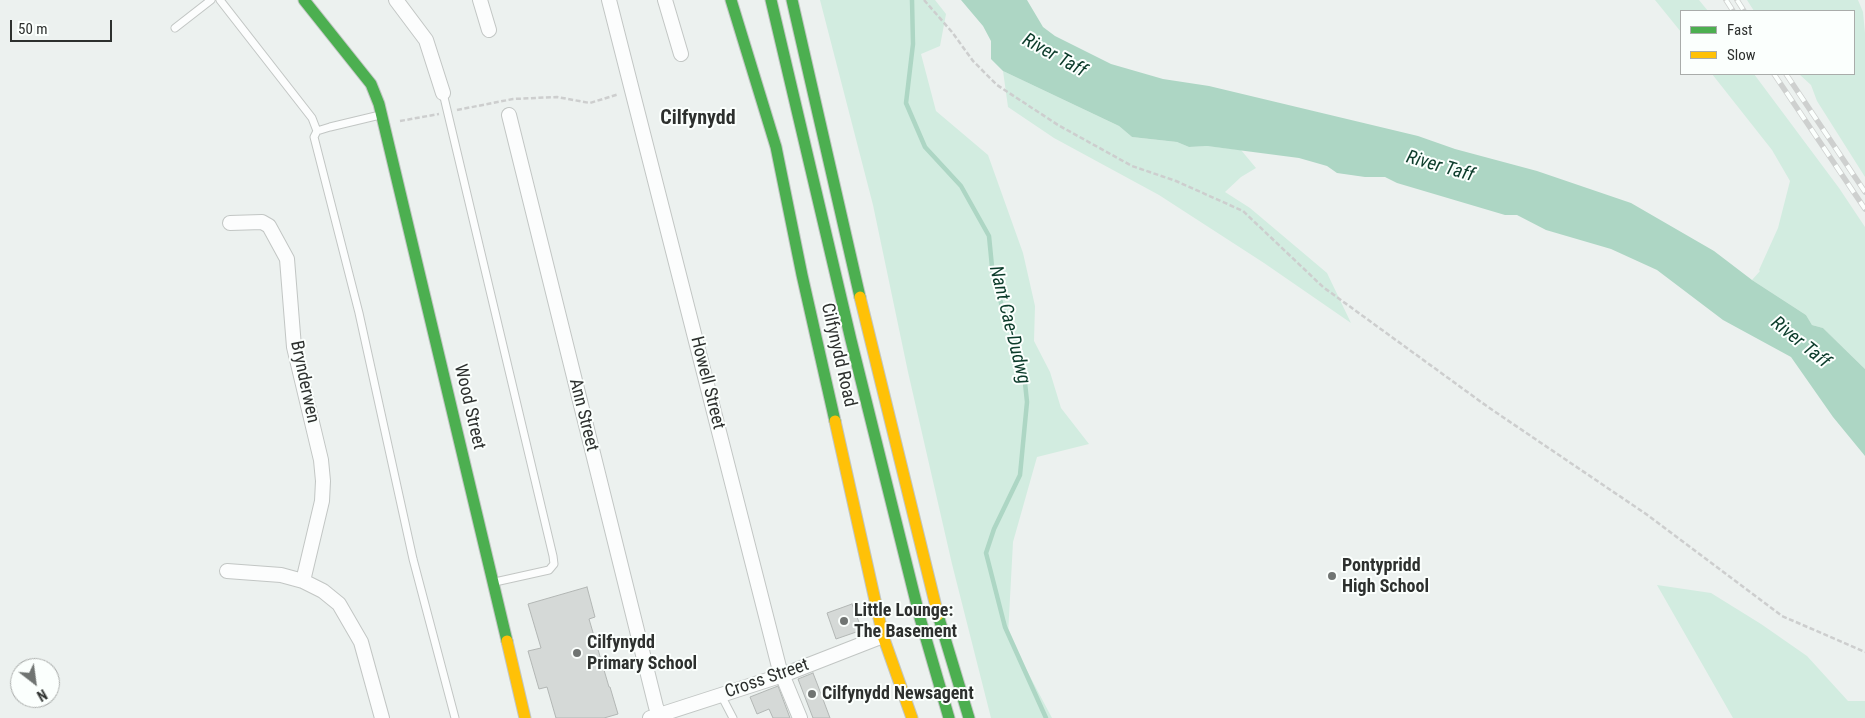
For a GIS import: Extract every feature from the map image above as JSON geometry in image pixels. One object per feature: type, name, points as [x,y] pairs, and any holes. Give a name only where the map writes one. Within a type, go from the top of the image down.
[{"type":"main road","name":"Wood Street","points":[[304,0],[371,84],[381,109],[525,718]]},
{"type":"main road","name":"Cilfynydd Road","points":[[731,0],[776,147],[802,275],[883,636],[912,718]]},
{"type":"main road","points":[[771,0],[851,340],[920,618],[949,718]]},
{"type":"main road","points":[[792,0],[868,334],[937,610],[969,718]]},
{"type":"street","points":[[396,0],[426,40],[443,93]]},
{"type":"street","points":[[480,0],[489,30]]},
{"type":"street","name":"Howell Street","points":[[609,0],[782,675],[800,718]]},
{"type":"street","points":[[665,0],[681,54]]},
{"type":"street","name":"Ann Street","points":[[508,115],[657,717]]},
{"type":"street","name":"Brynderwen","points":[[230,223],[262,222],[269,226],[287,259],[294,347],[321,460],[323,481],[322,502],[303,580]]},
{"type":"street","points":[[228,571],[303,580],[323,591],[339,604],[361,642],[382,718]]},
{"type":"street","name":"Cross Street","points":[[657,717],[782,675],[883,636]]},
{"type":"lane","points":[[174,28],[211,0]]},
{"type":"lane","points":[[220,0],[312,118],[317,132]]},
{"type":"lane","points":[[443,93],[554,556],[554,564],[549,570],[493,583]]},
{"type":"lane","points":[[381,109],[330,126],[317,132],[314,137],[359,313],[413,559],[455,718]]},
{"type":"lane","points":[[721,695],[733,718]]},
{"type":"path","points":[[924,0],[952,32],[973,61],[997,85],[1058,125],[1132,166],[1176,181],[1243,211],[1323,287],[1488,407],[1646,514],[1782,616],[1865,652]]},
{"type":"shaded area","points":[[820,0],[935,0],[946,14],[940,46],[921,54],[936,111],[988,155],[1023,253],[1035,306],[1034,341],[1050,372],[1061,408],[1089,444],[1037,457],[1013,542],[1008,635],[1052,718],[991,718],[952,564],[908,372],[873,205]]},
{"type":"shaded area","points":[[1655,0],[1699,0],[1707,10],[1680,10],[1680,31]]},
{"type":"shaded area","points":[[1747,0],[1858,0],[1863,12],[1865,33],[1865,177],[1817,101],[1811,85],[1800,75],[1855,75],[1855,10],[1753,10]]},
{"type":"shaded area","points":[[1003,71],[1119,126],[1132,137],[1177,142],[1189,147],[1207,146],[1241,150],[1256,168],[1241,177],[1225,192],[1250,208],[1327,273],[1351,323],[1264,263],[1159,195],[1054,138],[1008,107]]},
{"type":"shaded area","points":[[1713,75],[1755,75],[1839,188],[1865,227],[1865,369],[1823,328],[1812,325],[1806,315],[1752,280],[1760,271],[1778,228],[1790,181],[1772,150]]},
{"type":"shaded area","points":[[1657,585],[1711,593],[1761,624],[1807,656],[1848,701],[1865,701],[1865,718],[1733,718]]},
{"type":"water","name":"River Taff","points":[[961,0],[1027,0],[1043,27],[1055,36],[1111,64],[1163,79],[1209,86],[1418,136],[1455,149],[1537,171],[1631,203],[1714,251],[1752,280],[1806,315],[1812,325],[1823,328],[1865,369],[1865,456],[1833,417],[1791,357],[1723,320],[1657,270],[1611,249],[1546,230],[1517,215],[1505,215],[1397,183],[1385,177],[1365,177],[1337,173],[1327,166],[1299,158],[1207,146],[1189,147],[1177,142],[1132,137],[1119,126],[1003,71],[991,59],[991,41],[983,26]]},
{"type":"building","points":[[587,587],[595,617],[589,619],[618,714],[604,718],[556,718],[547,687],[539,689],[528,651],[541,648],[528,604]]},
{"type":"building","name":"Little Lounge: The Basement","points":[[852,604],[862,630],[836,639],[827,613]]},
{"type":"building","points":[[813,673],[830,718],[813,718],[798,679]]},
{"type":"building","points":[[778,686],[790,718],[773,718],[769,709],[757,714],[750,697]]},
{"type":"waterway","name":"Nant Cae-Dudwg","points":[[912,0],[913,44],[906,103],[925,147],[961,186],[989,236],[993,277],[1015,340],[1024,373],[1027,402],[1020,475],[994,529],[986,553],[1005,627],[1046,718]]},
{"type":"railway","points":[[1726,0],[1732,10]]},
{"type":"railway","points":[[1737,0],[1743,10]]},
{"type":"railway","points":[[1775,75],[1865,209]]},
{"type":"railway","points":[[1787,75],[1865,192]]},
{"type":"traffic: fast","points":[[304,0],[371,84],[379,104],[507,641]]},
{"type":"traffic: fast","points":[[731,0],[776,147],[802,275],[835,421]]},
{"type":"traffic: fast","points":[[771,0],[851,340],[920,618],[949,718]]},
{"type":"traffic: fast","points":[[792,0],[860,297]]},
{"type":"traffic: fast","points":[[938,615],[969,718]]},
{"type":"traffic: slow","points":[[860,297],[938,615]]},
{"type":"traffic: slow","points":[[835,421],[883,636],[912,718]]},
{"type":"traffic: slow","points":[[507,641],[525,718]]},
{"type":"place","name":"Pontypridd High School","points":[[1332,576]]},
{"type":"place","name":"Little Lounge: The Basement","points":[[844,621]]},
{"type":"place","name":"Cilfynydd Primary School","points":[[577,653]]},
{"type":"place","name":"Cilfynydd Newsagent","points":[[812,694]]},
{"type":"district","name":"Cilfynydd","points":[[698,119]]}]
